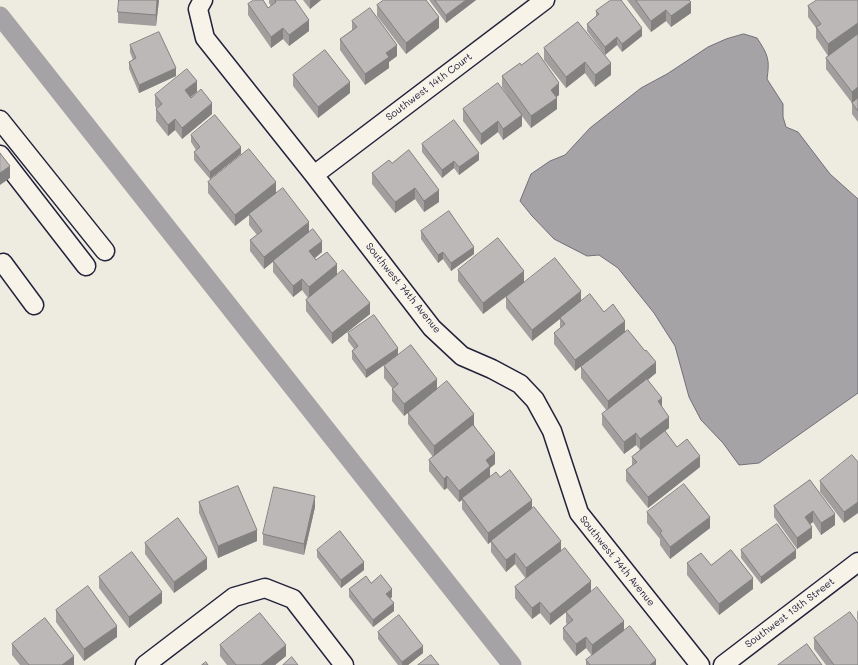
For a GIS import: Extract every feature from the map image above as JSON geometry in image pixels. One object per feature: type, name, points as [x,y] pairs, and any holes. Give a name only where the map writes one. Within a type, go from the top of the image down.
[{"type":"street","name":"Southwest 14th Court","points":[[314,175],[545,0]]},
{"type":"street","name":"Southwest 74th Avenue","points":[[200,5],[204,38],[314,175],[432,328],[462,356],[492,369],[520,384],[536,400],[552,431],[579,513],[700,665]]},
{"type":"street","points":[[0,120],[105,251]]},
{"type":"street","points":[[0,155],[86,266]]},
{"type":"street","points":[[3,263],[34,305]]},
{"type":"street","name":"Southwest 13th Street","points":[[723,665],[858,562]]},
{"type":"street","points":[[145,665],[234,598],[265,588],[293,600],[344,665]]},
{"type":"shaded area","points":[[744,34],[757,38],[766,53],[768,62],[767,79],[783,104],[783,117],[786,127],[798,132],[830,174],[858,199],[858,393],[759,463],[739,465],[723,443],[701,420],[689,397],[675,346],[654,313],[618,268],[599,255],[587,256],[554,239],[520,201],[531,174],[550,161],[565,155],[590,128],[641,88],[667,74],[708,47],[726,39]]},
{"type":"building","points":[[119,0],[157,0],[156,15],[118,12]]},
{"type":"building","points":[[254,0],[263,0],[268,8],[276,2],[275,0],[295,0],[309,20],[289,35],[283,28],[271,37],[248,4]]},
{"type":"building","points":[[384,0],[426,0],[439,17],[406,43],[377,5]]},
{"type":"building","points":[[435,0],[466,0],[446,15]]},
{"type":"building","points":[[611,0],[621,0],[642,28],[622,44],[617,37],[605,47],[587,24],[599,14],[596,11]]},
{"type":"building","points":[[636,0],[689,0],[691,2],[671,16],[666,10],[651,21]]},
{"type":"building","points":[[817,0],[858,0],[858,23],[828,44],[816,27],[821,24],[808,6]]},
{"type":"building","points":[[370,8],[397,45],[386,53],[389,57],[365,74],[340,39],[357,27],[352,21]]},
{"type":"building","points":[[578,22],[611,63],[595,75],[585,62],[566,77],[544,48]]},
{"type":"building","points":[[159,32],[176,68],[139,85],[129,62],[136,58],[130,45]]},
{"type":"building","points":[[858,34],[858,87],[852,92],[826,58]]},
{"type":"building","points":[[325,50],[350,82],[318,107],[293,75]]},
{"type":"building","points":[[538,53],[559,83],[551,90],[557,98],[531,116],[502,76],[520,63],[521,65]]},
{"type":"building","points":[[187,69],[197,81],[185,90],[191,98],[201,89],[212,103],[182,128],[175,119],[168,125],[156,109],[162,104],[155,95]]},
{"type":"building","points":[[498,83],[522,115],[503,129],[498,121],[481,134],[463,109]]},
{"type":"building","points":[[858,98],[858,111],[852,103]]},
{"type":"building","points":[[215,115],[241,147],[210,172],[194,152],[200,147],[191,135]]},
{"type":"building","points":[[454,120],[479,153],[459,167],[454,161],[442,170],[422,144]]},
{"type":"building","points":[[249,149],[276,182],[235,215],[208,182]]},
{"type":"building","points":[[409,150],[439,190],[424,201],[415,188],[395,202],[372,173],[389,160],[392,163]]},
{"type":"building","points":[[0,153],[10,166],[0,173]]},
{"type":"building","points":[[283,188],[309,222],[264,257],[250,240],[262,231],[249,214]]},
{"type":"building","points":[[449,211],[474,247],[451,263],[443,252],[438,255],[421,231]]},
{"type":"building","points":[[313,229],[322,241],[309,251],[316,260],[327,252],[337,264],[309,287],[302,279],[293,286],[273,261]]},
{"type":"building","points":[[498,238],[524,271],[483,303],[458,270]]},
{"type":"building","points":[[555,258],[581,291],[532,330],[506,297]]},
{"type":"building","points":[[343,270],[370,303],[332,333],[306,300]]},
{"type":"building","points":[[590,294],[604,312],[613,304],[625,321],[575,360],[554,333],[565,324],[560,318]]},
{"type":"building","points":[[374,315],[398,348],[366,370],[352,351],[358,346],[348,333]]},
{"type":"building","points":[[628,330],[656,362],[608,401],[581,367]]},
{"type":"building","points":[[411,345],[437,379],[404,404],[392,389],[398,384],[384,366]]},
{"type":"building","points":[[647,379],[662,398],[658,401],[669,417],[640,439],[636,433],[624,442],[602,414]]},
{"type":"building","points":[[447,381],[474,414],[434,446],[408,413]]},
{"type":"building","points":[[473,425],[495,453],[486,460],[490,466],[459,491],[447,476],[444,479],[429,460]]},
{"type":"building","points":[[665,431],[677,447],[687,439],[700,456],[648,497],[626,470],[637,462],[632,457]]},
{"type":"building","points":[[852,455],[858,462],[858,502],[844,512],[820,481]]},
{"type":"building","points":[[510,470],[532,500],[488,533],[462,498],[496,472],[500,477]]},
{"type":"building","points":[[810,480],[835,514],[821,523],[813,511],[805,517],[812,527],[797,538],[774,506]]},
{"type":"building","points":[[684,484],[710,517],[670,547],[660,533],[662,531],[647,512]]},
{"type":"building","points":[[238,486],[257,530],[218,546],[199,502]]},
{"type":"building","points":[[274,487],[315,496],[304,544],[263,534]]},
{"type":"building","points":[[534,507],[561,541],[526,568],[515,553],[506,560],[491,541]]},
{"type":"building","points":[[178,518],[207,558],[174,582],[145,543]]},
{"type":"building","points":[[777,524],[796,550],[761,577],[741,550]]},
{"type":"building","points":[[340,531],[364,562],[341,580],[317,550]]},
{"type":"building","points":[[565,548],[591,581],[550,614],[540,602],[532,608],[515,587]]},
{"type":"building","points":[[731,550],[753,578],[719,604],[687,563],[701,553],[711,565]]},
{"type":"building","points":[[132,552],[162,592],[129,617],[99,577]]},
{"type":"building","points":[[381,575],[392,589],[386,594],[394,603],[373,620],[349,589],[366,576],[371,583]]},
{"type":"building","points":[[88,586],[117,626],[84,649],[56,610]]},
{"type":"building","points":[[597,587],[624,621],[592,645],[586,637],[576,644],[563,628],[573,620],[566,612]]},
{"type":"building","points":[[850,612],[858,623],[858,665],[834,665],[814,638]]},
{"type":"building","points":[[260,613],[286,645],[261,665],[236,665],[220,645]]},
{"type":"building","points":[[399,615],[423,646],[402,662],[378,632]]},
{"type":"building","points":[[45,618],[74,656],[62,665],[29,665],[12,644]]},
{"type":"building","points":[[630,626],[656,660],[650,665],[590,665],[586,660]]},
{"type":"building","points":[[807,644],[822,665],[778,665]]},
{"type":"building","points":[[431,655],[439,665],[418,665]]},
{"type":"building","points":[[292,657],[298,665],[283,665]]},
{"type":"waterway","points":[[0,16],[512,665]]}]
